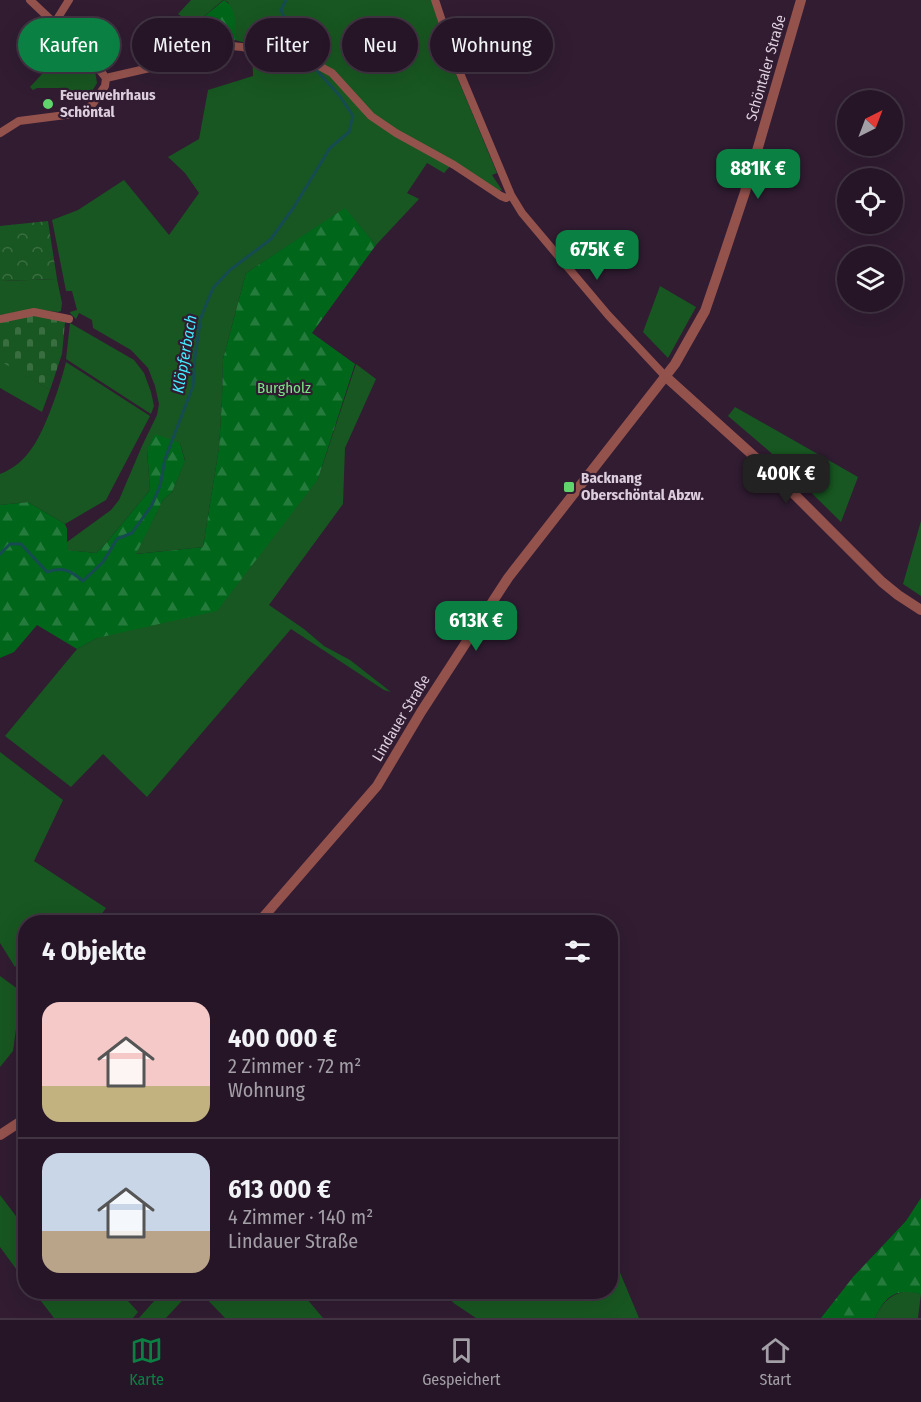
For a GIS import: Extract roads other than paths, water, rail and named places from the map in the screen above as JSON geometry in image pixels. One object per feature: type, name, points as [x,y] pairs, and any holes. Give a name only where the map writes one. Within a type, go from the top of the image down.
[{"type":"street","points":[[30,0],[48,18]]},
{"type":"street","points":[[58,18],[69,0]]},
{"type":"street","points":[[435,0],[457,66],[511,195],[534,228],[608,315],[665,376],[777,477],[882,582],[921,610]]},
{"type":"street","name":"Schöntaler Straße","points":[[665,376],[675,364],[705,311],[745,192],[801,0]]},
{"type":"street","points":[[106,78],[154,67],[203,46],[220,45],[242,48],[284,59],[296,58],[310,61],[332,73],[371,116],[396,133],[454,165],[501,196],[507,198],[511,195]]},
{"type":"street","points":[[0,133],[19,121],[81,113],[92,105],[105,86],[106,78],[101,72]]},
{"type":"street","points":[[0,319],[34,312],[69,319]]},
{"type":"street","name":"Lindauer Straße","points":[[265,915],[377,786],[427,703],[508,578],[665,376]]},
{"type":"street","points":[[0,1135],[18,1123]]},
{"type":"waterway","name":"Klöpferbach","points":[[284,18],[281,10],[286,0]]},
{"type":"waterway","name":"Klöpferbach","points":[[0,554],[10,544],[21,544],[47,572],[58,569],[66,570],[83,581],[103,562],[117,539],[132,533],[152,505],[160,486],[165,459],[193,386],[201,317],[213,288],[230,270],[271,239],[294,207],[330,148],[349,132],[353,116],[340,96],[318,72]]},
{"type":"place","name":"Feuerwehrhaus Schöntal","points":[[48,104]]},
{"type":"place","name":"Backnang Oberschöntal Abzw.","points":[[569,487]]},
{"type":"park label","name":"Burgholz","points":[[284,388]]}]
